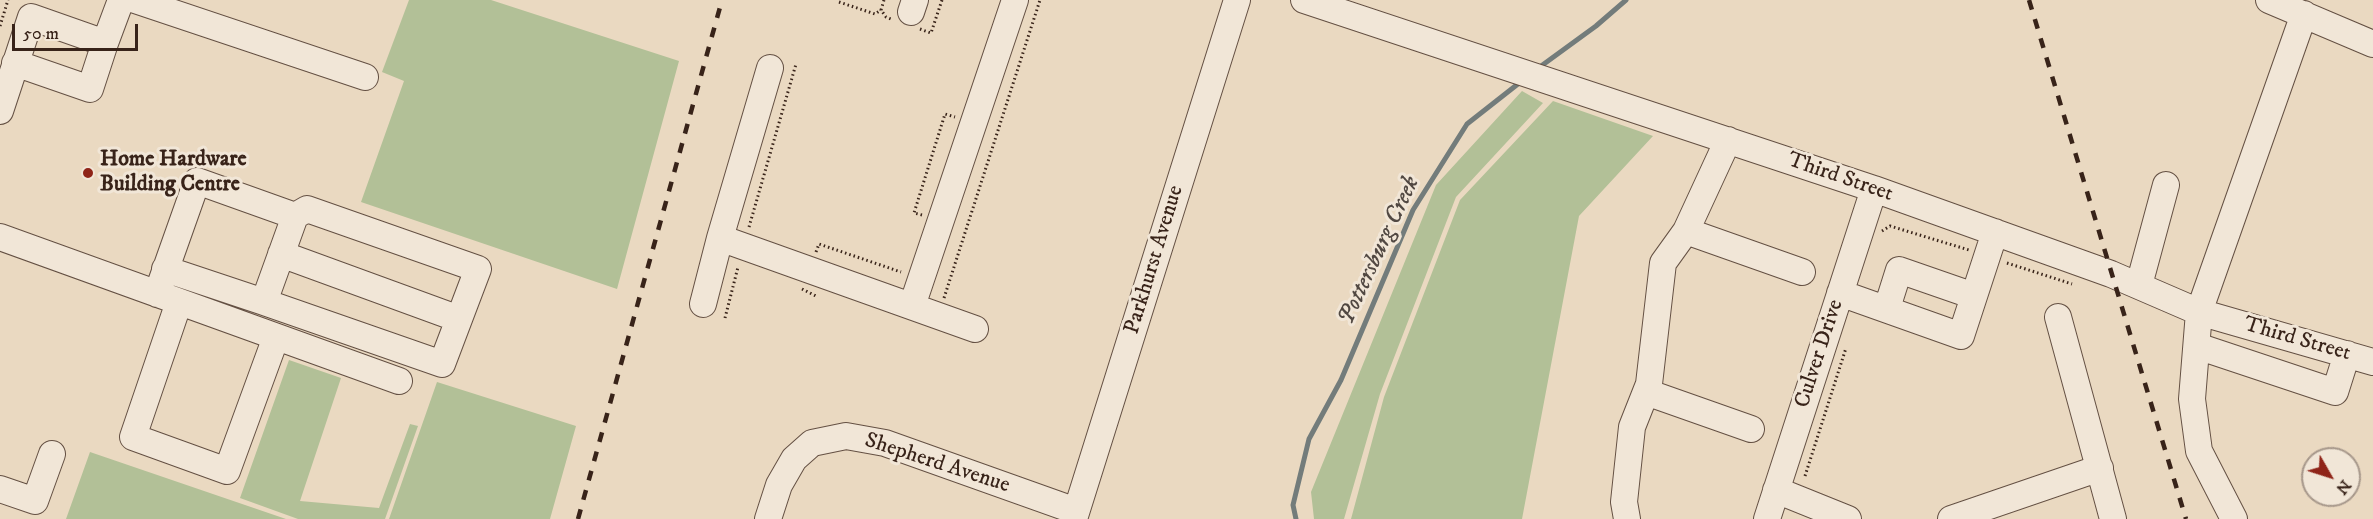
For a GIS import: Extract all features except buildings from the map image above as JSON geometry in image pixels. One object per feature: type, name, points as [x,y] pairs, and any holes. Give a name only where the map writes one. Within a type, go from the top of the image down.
[{"type":"street","points":[[15,63],[90,89],[121,0]]},
{"type":"street","points":[[135,0],[365,77]]},
{"type":"street","points":[[912,306],[1015,0]]},
{"type":"street","name":"Parkhurst Avenue","points":[[1075,515],[1237,0]]},
{"type":"street","name":"Third Street","points":[[1304,0],[1503,68],[1553,82],[1874,189],[2139,285],[2199,312],[2373,362]]},
{"type":"street","points":[[2269,0],[2373,44]]},
{"type":"street","points":[[2234,519],[2199,451],[2192,399],[2199,312],[2304,14]]},
{"type":"street","points":[[1,105],[31,17],[105,42]]},
{"type":"street","points":[[703,304],[720,238],[771,68]]},
{"type":"street","points":[[1627,519],[1624,502],[1632,427],[1646,392],[1663,263],[1686,231],[1728,141]]},
{"type":"street","points":[[276,337],[227,471],[133,437],[168,298],[165,269],[197,181],[295,216]]},
{"type":"street","points":[[2139,285],[2166,185]]},
{"type":"street","name":"Culver Drive","points":[[1767,519],[1874,189]]},
{"type":"street","points":[[165,269],[442,364],[478,269],[307,209],[295,216],[264,302]]},
{"type":"street","points":[[1686,231],[1802,272]]},
{"type":"street","points":[[1840,293],[1961,336],[1995,232]]},
{"type":"street","points":[[0,237],[399,381]]},
{"type":"street","points":[[720,238],[975,329]]},
{"type":"street","points":[[282,254],[459,319]]},
{"type":"street","points":[[1887,308],[1899,270],[1974,296]]},
{"type":"street","points":[[2058,317],[2113,519]]},
{"type":"street","points":[[2197,346],[2335,392],[2347,354]]},
{"type":"street","points":[[1646,392],[1751,429]]},
{"type":"street","name":"Shepherd Avenue","points":[[768,519],[779,485],[794,459],[812,443],[846,436],[885,443],[1075,515]]},
{"type":"street","points":[[0,489],[35,501],[52,454]]},
{"type":"street","points":[[1951,519],[2100,468]]},
{"type":"street","points":[[1776,490],[1848,519]]},
{"type":"path","points":[[0,26],[9,0]]},
{"type":"path","points":[[939,316],[1040,0]]},
{"type":"path","points":[[839,2],[875,14],[881,10]]},
{"type":"path","points":[[725,318],[796,64]]},
{"type":"path","points":[[929,217],[914,213],[945,114],[963,119]]},
{"type":"path","points":[[1879,233],[1890,226],[1979,253]]},
{"type":"path","points":[[813,259],[819,244],[910,275]]},
{"type":"path","points":[[1997,260],[2068,284],[2077,284]]},
{"type":"path","points":[[1805,476],[1847,345]]},
{"type":"green space","points":[[409,0],[491,0],[679,61],[617,289],[361,202],[404,81],[382,72]]},
{"type":"green space","points":[[1522,91],[1543,103],[1456,197],[1380,394],[1344,519],[1314,519],[1311,492],[1436,185]]},
{"type":"green space","points":[[1553,101],[1653,136],[1579,216],[1522,519],[1351,519],[1384,397],[1460,200]]},
{"type":"green space","points":[[289,360],[341,378],[300,501],[379,508],[410,424],[418,426],[385,519],[298,519],[240,498]]},
{"type":"green space","points":[[437,382],[576,426],[550,519],[389,519]]},
{"type":"green space","points":[[90,452],[286,519],[66,519]]},
{"type":"waterway","name":"Pottersburg Creek","points":[[1537,69],[1596,26],[1626,0]]},
{"type":"waterway","name":"Pottersburg Creek","points":[[1296,519],[1293,505],[1309,439],[1341,380],[1413,210],[1467,124],[1523,80]]},
{"type":"railway","points":[[578,519],[722,0]]},
{"type":"railway","points":[[2029,0],[2186,519]]},
{"type":"place","name":"Home Hardware Building Centre","points":[[88,173]]}]
